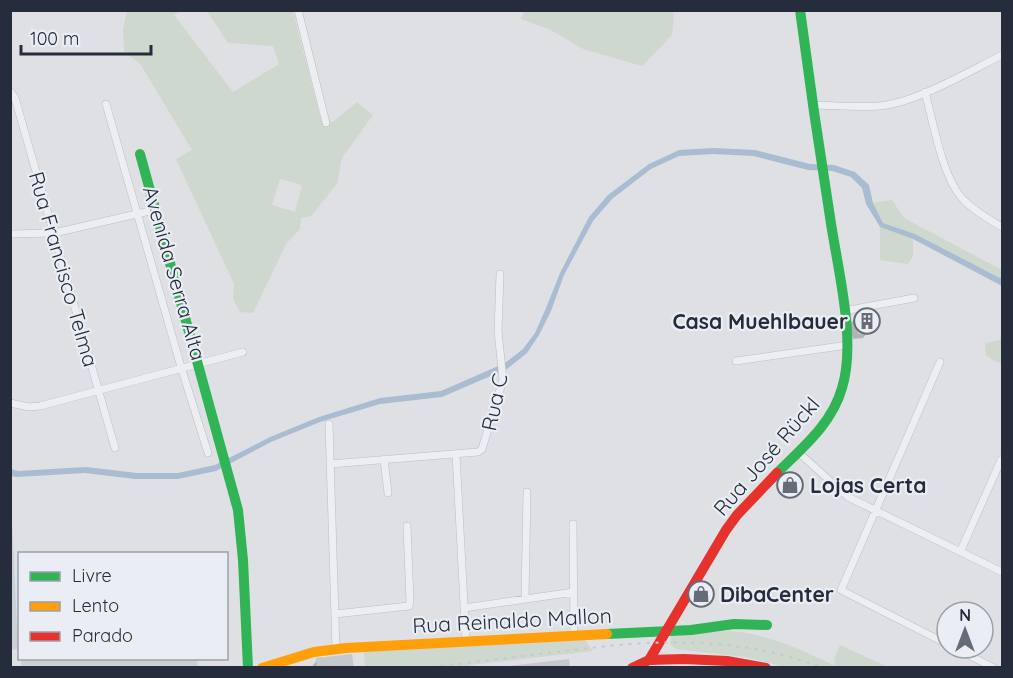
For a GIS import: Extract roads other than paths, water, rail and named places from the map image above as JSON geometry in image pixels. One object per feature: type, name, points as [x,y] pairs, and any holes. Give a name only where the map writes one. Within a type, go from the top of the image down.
[{"type":"street","points":[[298,10],[326,123]]},
{"type":"street","name":"Rua José Rückl","points":[[647,664],[664,631],[738,514],[822,429],[837,405],[846,378],[848,345],[844,311],[812,105],[800,10]]},
{"type":"street","points":[[812,105],[885,106],[925,92],[1002,55]]},
{"type":"street","name":"Rua Francisco Telma","points":[[10,91],[15,98],[115,448]]},
{"type":"street","points":[[925,92],[939,144],[955,188],[969,206],[1002,228]]},
{"type":"street","name":"Avenida Serra Alta","points":[[106,104],[208,453]]},
{"type":"street","name":"Avenida Serra Alta","points":[[140,154],[238,510],[242,539],[248,668]]},
{"type":"street","points":[[10,234],[54,233],[154,210]]},
{"type":"street","name":"Rua C","points":[[330,464],[478,452],[485,445],[503,373],[498,331],[500,274]]},
{"type":"street","points":[[844,311],[914,298]]},
{"type":"street","points":[[736,361],[848,345]]},
{"type":"street","points":[[10,403],[29,407],[40,406],[243,352]]},
{"type":"street","points":[[935,638],[841,590],[940,362]]},
{"type":"street","points":[[329,424],[336,649]]},
{"type":"street","points":[[799,453],[848,497],[1002,572]]},
{"type":"street","points":[[456,454],[466,642]]},
{"type":"street","points":[[384,459],[388,493]]},
{"type":"street","points":[[960,550],[1001,460]]},
{"type":"street","points":[[525,599],[527,492]]},
{"type":"street","points":[[573,524],[574,635]]},
{"type":"street","points":[[335,614],[409,606],[407,526]]},
{"type":"street","points":[[464,608],[574,592]]},
{"type":"street","name":"Rua Reinaldo Mallon","points":[[262,668],[314,652],[336,649],[691,630],[734,624],[767,625]]},
{"type":"street","points":[[632,668],[647,664],[704,659],[766,668]]},
{"type":"street","points":[[979,660],[994,668]]},
{"type":"water","points":[[714,148],[755,150],[810,164],[834,165],[855,172],[869,185],[873,203],[883,223],[915,234],[1002,279],[1002,286],[913,239],[880,227],[866,204],[862,188],[851,177],[832,171],[808,170],[753,156],[713,154],[679,156],[651,169],[612,199],[593,221],[564,275],[551,311],[539,335],[527,353],[507,369],[442,397],[380,404],[320,422],[271,442],[216,471],[178,479],[135,479],[85,473],[11,476],[11,469],[18,471],[86,467],[137,473],[178,473],[215,465],[270,437],[319,417],[380,398],[441,391],[505,363],[523,349],[535,333],[560,273],[589,217],[608,195],[649,164],[679,150]]},
{"type":"railway","points":[[423,668],[616,645],[668,642],[721,644],[747,648],[798,659],[823,668]]},
{"type":"place","name":"Casa Muehlbauer","points":[[867,321]]},
{"type":"place","name":"Lojas Certa","points":[[790,485]]},
{"type":"place","name":"DibaCenter","points":[[701,594]]}]
